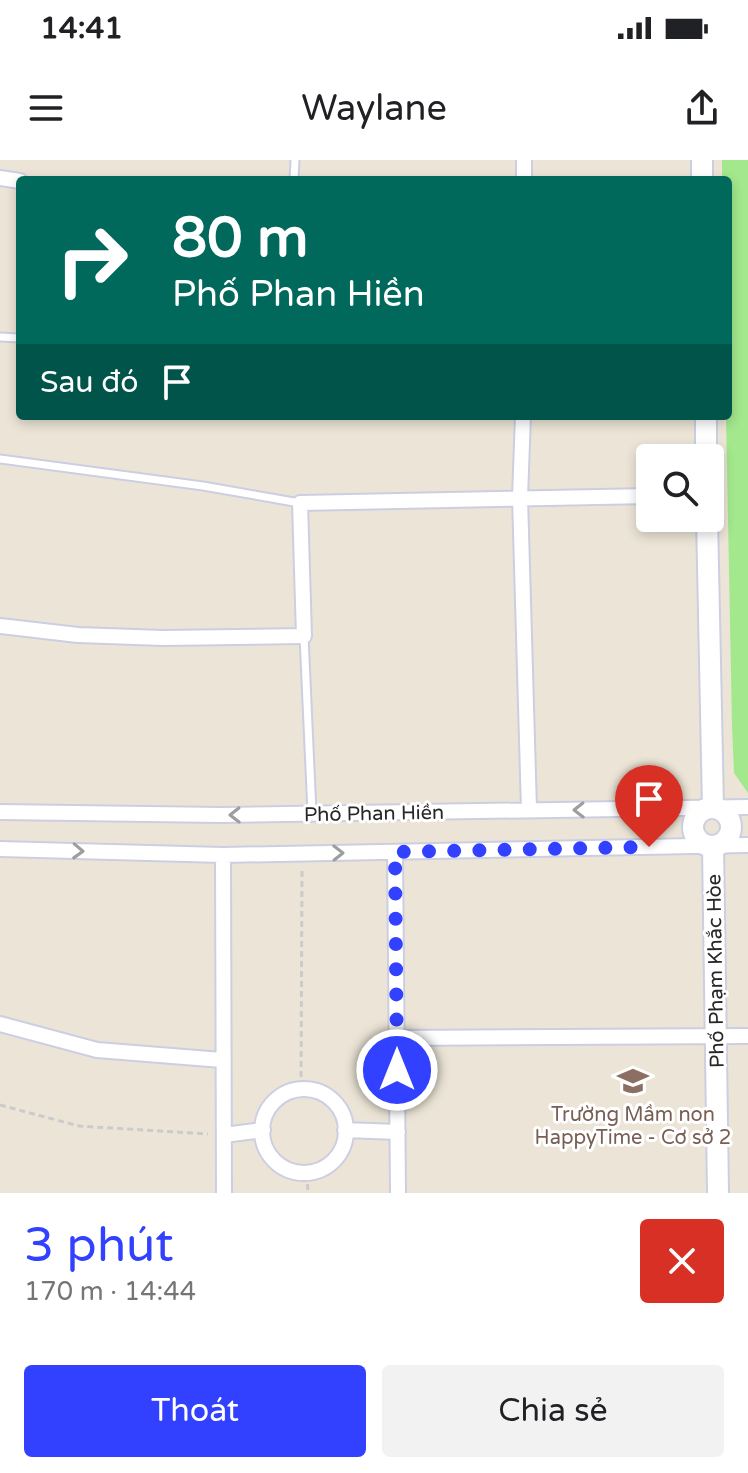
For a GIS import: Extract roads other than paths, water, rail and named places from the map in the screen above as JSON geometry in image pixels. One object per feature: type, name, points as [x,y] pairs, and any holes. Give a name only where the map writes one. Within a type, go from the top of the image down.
[{"type":"street","points":[[523,420],[520,497],[529,810]]},
{"type":"street","points":[[706,420],[706,444]]},
{"type":"street","points":[[0,626],[78,635],[135,637],[304,636],[300,503],[636,496]]},
{"type":"street","points":[[707,532],[713,808],[697,816],[693,827],[702,842],[713,846]]},
{"type":"street","name":"Phố Phan Hiền","points":[[0,812],[208,815],[748,807]]},
{"type":"street","name":"Phố Phan Hiền","points":[[0,849],[223,855],[748,845]]},
{"type":"street","name":"Phố Phạm Khắc Hòe","points":[[713,846],[718,1193]]},
{"type":"street","points":[[395,852],[398,1193]]},
{"type":"street","points":[[223,855],[224,1193]]},
{"type":"street","points":[[0,1024],[97,1050],[222,1060]]},
{"type":"street","points":[[397,1038],[748,1036]]},
{"type":"street","points":[[301,1087],[327,1094],[344,1115],[346,1141],[332,1164],[307,1174],[281,1168],[264,1147],[263,1130],[262,1120],[276,1097],[301,1087]]},
{"type":"street","points":[[224,1135],[263,1130]]},
{"type":"street","points":[[345,1130],[398,1132]]},
{"type":"lane","points":[[0,459],[203,486],[300,503]]},
{"type":"lane","points":[[304,636],[312,813]]},
{"type":"place","name":"Trường Mầm non HappyTime - Cơ sở 2","points":[[633,1081]]}]
